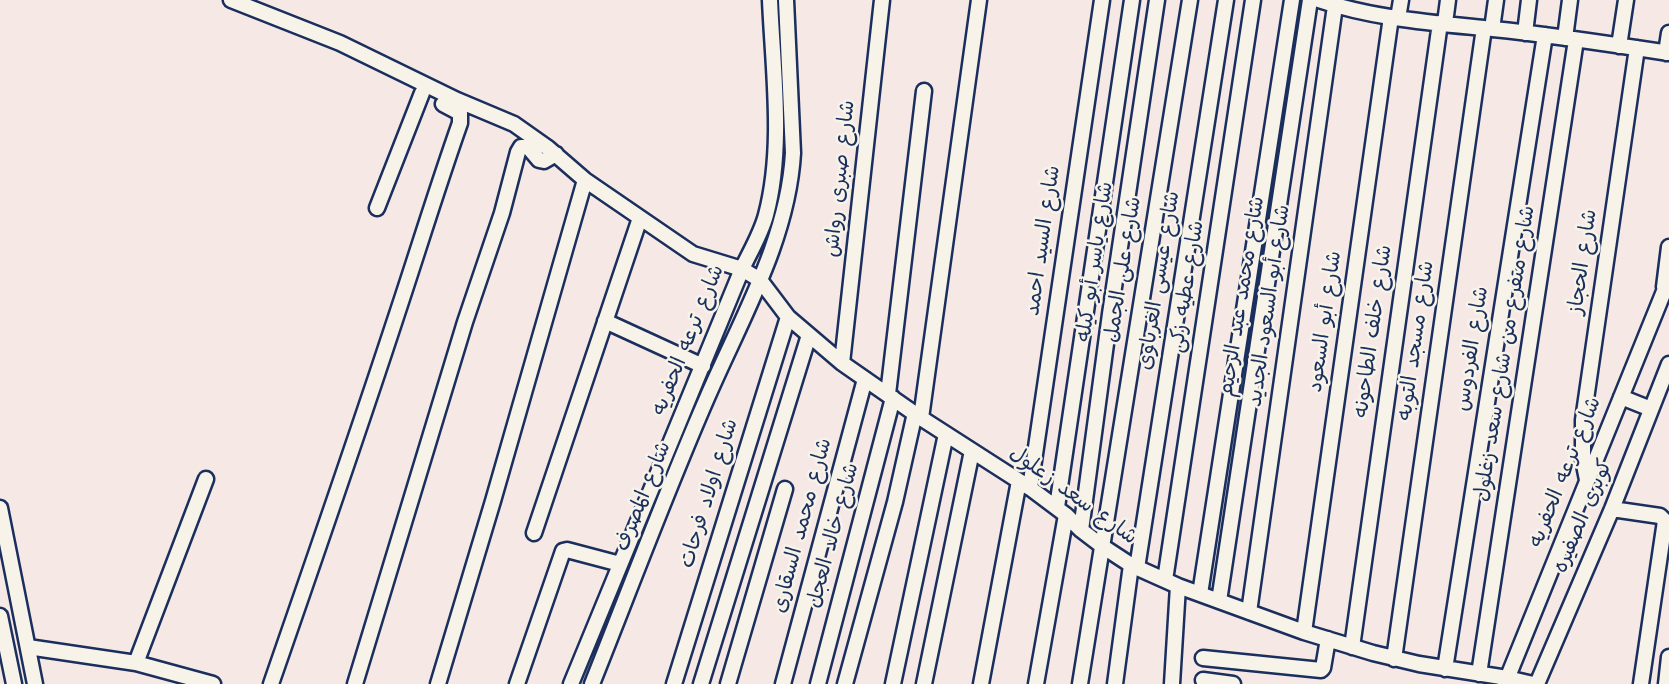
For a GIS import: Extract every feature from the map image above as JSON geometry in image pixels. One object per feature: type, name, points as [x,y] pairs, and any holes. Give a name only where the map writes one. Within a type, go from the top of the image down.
[{"type":"street","points":[[231,0],[340,43],[423,89],[460,113],[461,117],[334,504],[271,684]]},
{"type":"street","name":"شارع ترعه الحفريه","points":[[571,684],[765,216],[774,173],[776,123],[770,0]]},
{"type":"street","name":"شارع المصرف","points":[[592,684],[706,400],[760,280],[787,203],[792,176],[793,124],[786,0]]},
{"type":"street","name":"شارع صبرى رواش","points":[[842,363],[882,0]]},
{"type":"street","points":[[845,684],[918,415],[979,0]]},
{"type":"street","name":"شارع السيد احمد","points":[[981,684],[1024,485],[1102,0]]},
{"type":"street","points":[[1036,684],[1132,0]]},
{"type":"street","name":"شارع ياسر أبو كيله","points":[[1081,530],[1157,0]]},
{"type":"street","name":"شارع على الجمل","points":[[1080,684],[1190,0]]},
{"type":"street","name":"شارع عيسى الغرباوى","points":[[1115,684],[1226,0]]},
{"type":"street","name":"شارع عطيه زكى","points":[[1172,684],[1172,583],[1253,0]]},
{"type":"street","points":[[1200,594],[1292,0]]},
{"type":"street","name":"شارع محمد عبد الرحيم","points":[[1219,601],[1310,0]]},
{"type":"street","points":[[1319,0],[1335,6],[1395,18],[1545,35],[1668,53],[1669,33]]},
{"type":"street","name":"شارع أبو السعود","points":[[1304,632],[1395,18],[1401,0]]},
{"type":"street","name":"شارع خلف الطاحونه","points":[[1352,647],[1442,23],[1448,0]]},
{"type":"street","name":"شارع مسجد التوبه","points":[[1394,659],[1488,28],[1496,0]]},
{"type":"street","points":[[1525,33],[1529,0]]},
{"type":"street","name":"شارع متفرع من شارع سعد زغلول","points":[[1479,674],[1570,39],[1570,0]]},
{"type":"street","points":[[1619,46],[1626,0]]},
{"type":"street","name":"شارع أبو السعود الجديد","points":[[1249,612],[1335,6]]},
{"type":"street","name":"شارع الفردوس","points":[[1445,669],[1545,35]]},
{"type":"street","name":"شارع الحجاز","points":[[1587,481],[1583,460],[1583,420],[1637,48]]},
{"type":"street","points":[[423,89],[514,124],[534,136],[585,180],[693,254],[742,269],[760,280]]},
{"type":"street","points":[[377,208],[423,89]]},
{"type":"street","name":"شارع خالد العجل","points":[[818,684],[890,396],[924,91]]},
{"type":"street","points":[[355,684],[466,322],[502,214],[518,152],[521,147],[528,147],[539,160],[544,161],[556,155]]},
{"type":"street","points":[[438,684],[585,180]]},
{"type":"street","points":[[534,533],[640,218]]},
{"type":"street","name":"شارع ترعه الحفريه","points":[[1506,681],[1666,286],[1669,247]]},
{"type":"street","name":"شارع سعد زعلول","points":[[760,280],[788,317],[842,363],[1024,485],[1061,511],[1102,546],[1134,567],[1219,601],[1352,647],[1394,659],[1506,681],[1535,684]]},
{"type":"street","name":"شارع اولاد فرحات","points":[[674,684],[788,317]]},
{"type":"street","points":[[605,321],[704,366]]},
{"type":"street","points":[[701,684],[809,335]]},
{"type":"street","name":"كوبرى الصفيره","points":[[1535,684],[1612,509],[1669,364]]},
{"type":"street","name":"شارع محمد السقارى","points":[[783,684],[865,379]]},
{"type":"street","points":[[1621,397],[1651,409]]},
{"type":"street","points":[[893,684],[946,434]]},
{"type":"street","points":[[924,684],[972,451]]},
{"type":"street","points":[[136,663],[206,479]]},
{"type":"street","points":[[728,684],[785,489]]},
{"type":"street","points":[[0,508],[35,684]]},
{"type":"street","points":[[1612,509],[1660,516],[1665,521],[1641,684]]},
{"type":"street","points":[[517,684],[563,551],[620,564]]},
{"type":"street","points":[[0,616],[14,684]]},
{"type":"street","points":[[1203,658],[1321,670],[1328,639]]},
{"type":"street","points":[[27,647],[136,663],[213,684]]},
{"type":"street","points":[[1666,684],[1669,657]]},
{"type":"street","points":[[1203,680],[1233,684]]}]
